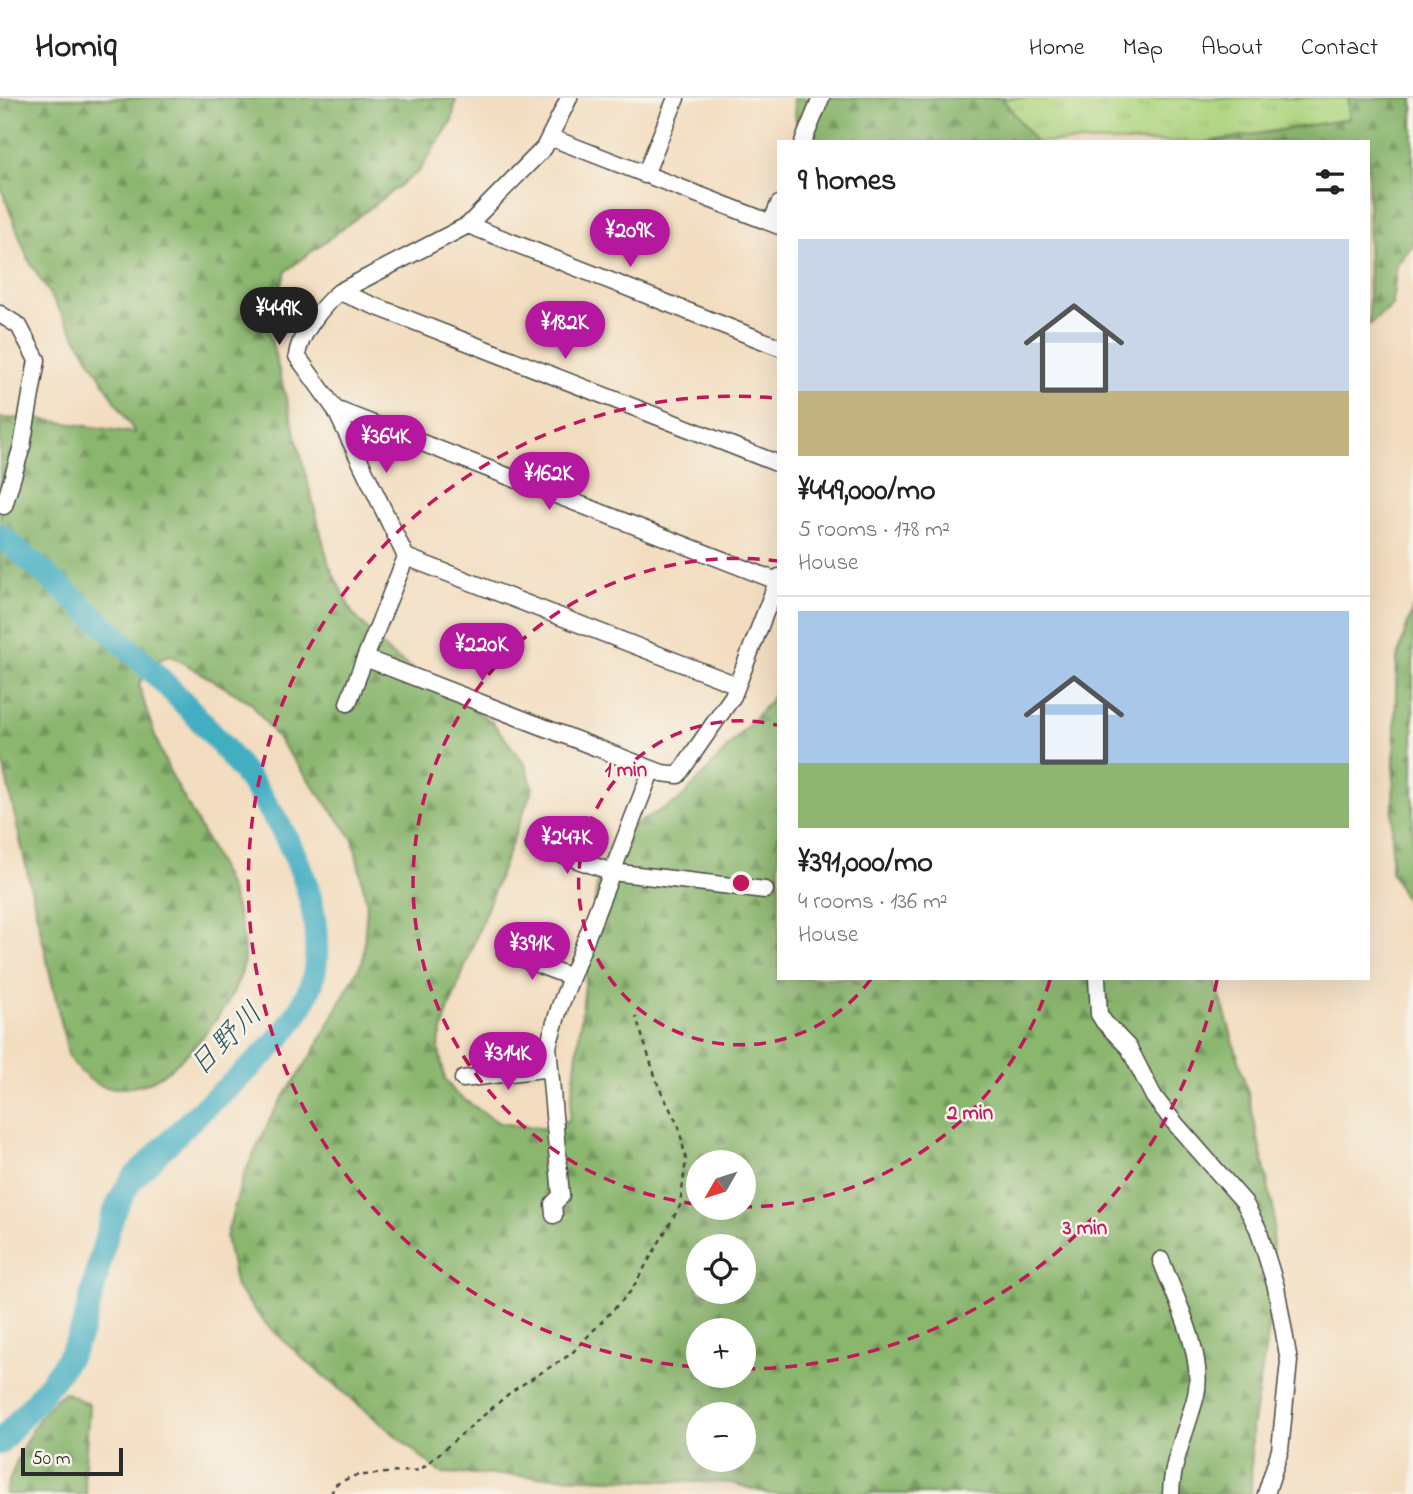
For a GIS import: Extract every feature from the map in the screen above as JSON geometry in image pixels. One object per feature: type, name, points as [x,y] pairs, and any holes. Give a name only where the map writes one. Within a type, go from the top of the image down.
[{"type":"street","points":[[569,98],[552,138],[468,225],[339,292],[328,301],[297,350],[299,361],[335,409],[405,556],[737,685]]},
{"type":"street","points":[[645,174],[676,98]]},
{"type":"street","points":[[804,140],[821,98]]},
{"type":"street","points":[[552,138],[775,225]]},
{"type":"street","points":[[468,225],[777,346]]},
{"type":"street","points":[[339,292],[777,463]]},
{"type":"street","points":[[0,314],[19,327],[37,360],[22,446],[4,506],[0,502]]},
{"type":"street","points":[[335,409],[777,579]]},
{"type":"street","points":[[348,703],[405,556]]},
{"type":"street","points":[[365,658],[652,769],[678,775],[733,696],[777,582]]},
{"type":"street","points":[[554,1215],[553,1204],[561,1196],[548,1046],[571,977],[652,769]]},
{"type":"street","points":[[534,845],[612,872],[765,890]]},
{"type":"street","points":[[505,952],[571,977]]},
{"type":"street","points":[[1097,980],[1098,1003],[1104,1022],[1129,1048],[1154,1097],[1173,1122],[1244,1202],[1258,1229],[1276,1287],[1289,1361],[1280,1450],[1266,1494]]},
{"type":"street","points":[[463,1079],[550,1068]]},
{"type":"street","points":[[1161,1260],[1197,1368],[1197,1392],[1175,1460],[1171,1494]]},
{"type":"path","points":[[331,1494],[335,1485],[353,1476],[420,1470],[512,1391],[571,1354],[631,1291],[680,1206],[686,1160],[679,1127],[651,1066],[636,1017]]},
{"type":"green space","points":[[0,98],[456,98],[452,121],[419,171],[286,271],[268,328],[329,565],[353,614],[389,653],[492,722],[525,764],[533,787],[447,1014],[438,1045],[445,1079],[456,1094],[499,1123],[547,1129],[569,1120],[598,875],[622,831],[680,800],[770,701],[777,685],[777,980],[1216,980],[1248,1093],[1274,1212],[1269,1328],[1252,1428],[1251,1494],[769,1494],[732,1483],[441,1473],[308,1363],[265,1323],[236,1287],[226,1237],[243,1177],[273,1113],[313,1053],[363,960],[367,904],[353,839],[251,703],[170,655],[151,664],[139,684],[152,728],[169,770],[222,871],[241,928],[244,954],[240,977],[224,1008],[214,1023],[175,1065],[141,1085],[118,1088],[100,1085],[84,1075],[69,1058],[0,750],[0,418],[38,419],[135,433],[28,259],[0,185]]},
{"type":"green space","points":[[793,98],[1002,98],[1034,140],[799,140]]},
{"type":"green space","points":[[1002,98],[1348,98],[1350,119],[1219,140],[1034,140]]},
{"type":"green space","points":[[1348,98],[1413,98],[1413,245],[1397,264],[1392,306],[1370,324],[1370,140],[1219,140],[1349,119]]},
{"type":"green space","points":[[1413,607],[1413,913],[1391,872],[1397,659]]},
{"type":"green space","points":[[64,1392],[89,1404],[84,1478],[87,1494],[5,1494],[27,1438],[44,1413]]},
{"type":"waterway","name":"日野川","points":[[0,535],[145,664],[196,716],[242,771],[280,827],[306,884],[316,940],[314,975],[310,988],[287,1028],[262,1057],[192,1119],[131,1181],[113,1216],[87,1313],[74,1347],[45,1390],[0,1443]]}]
